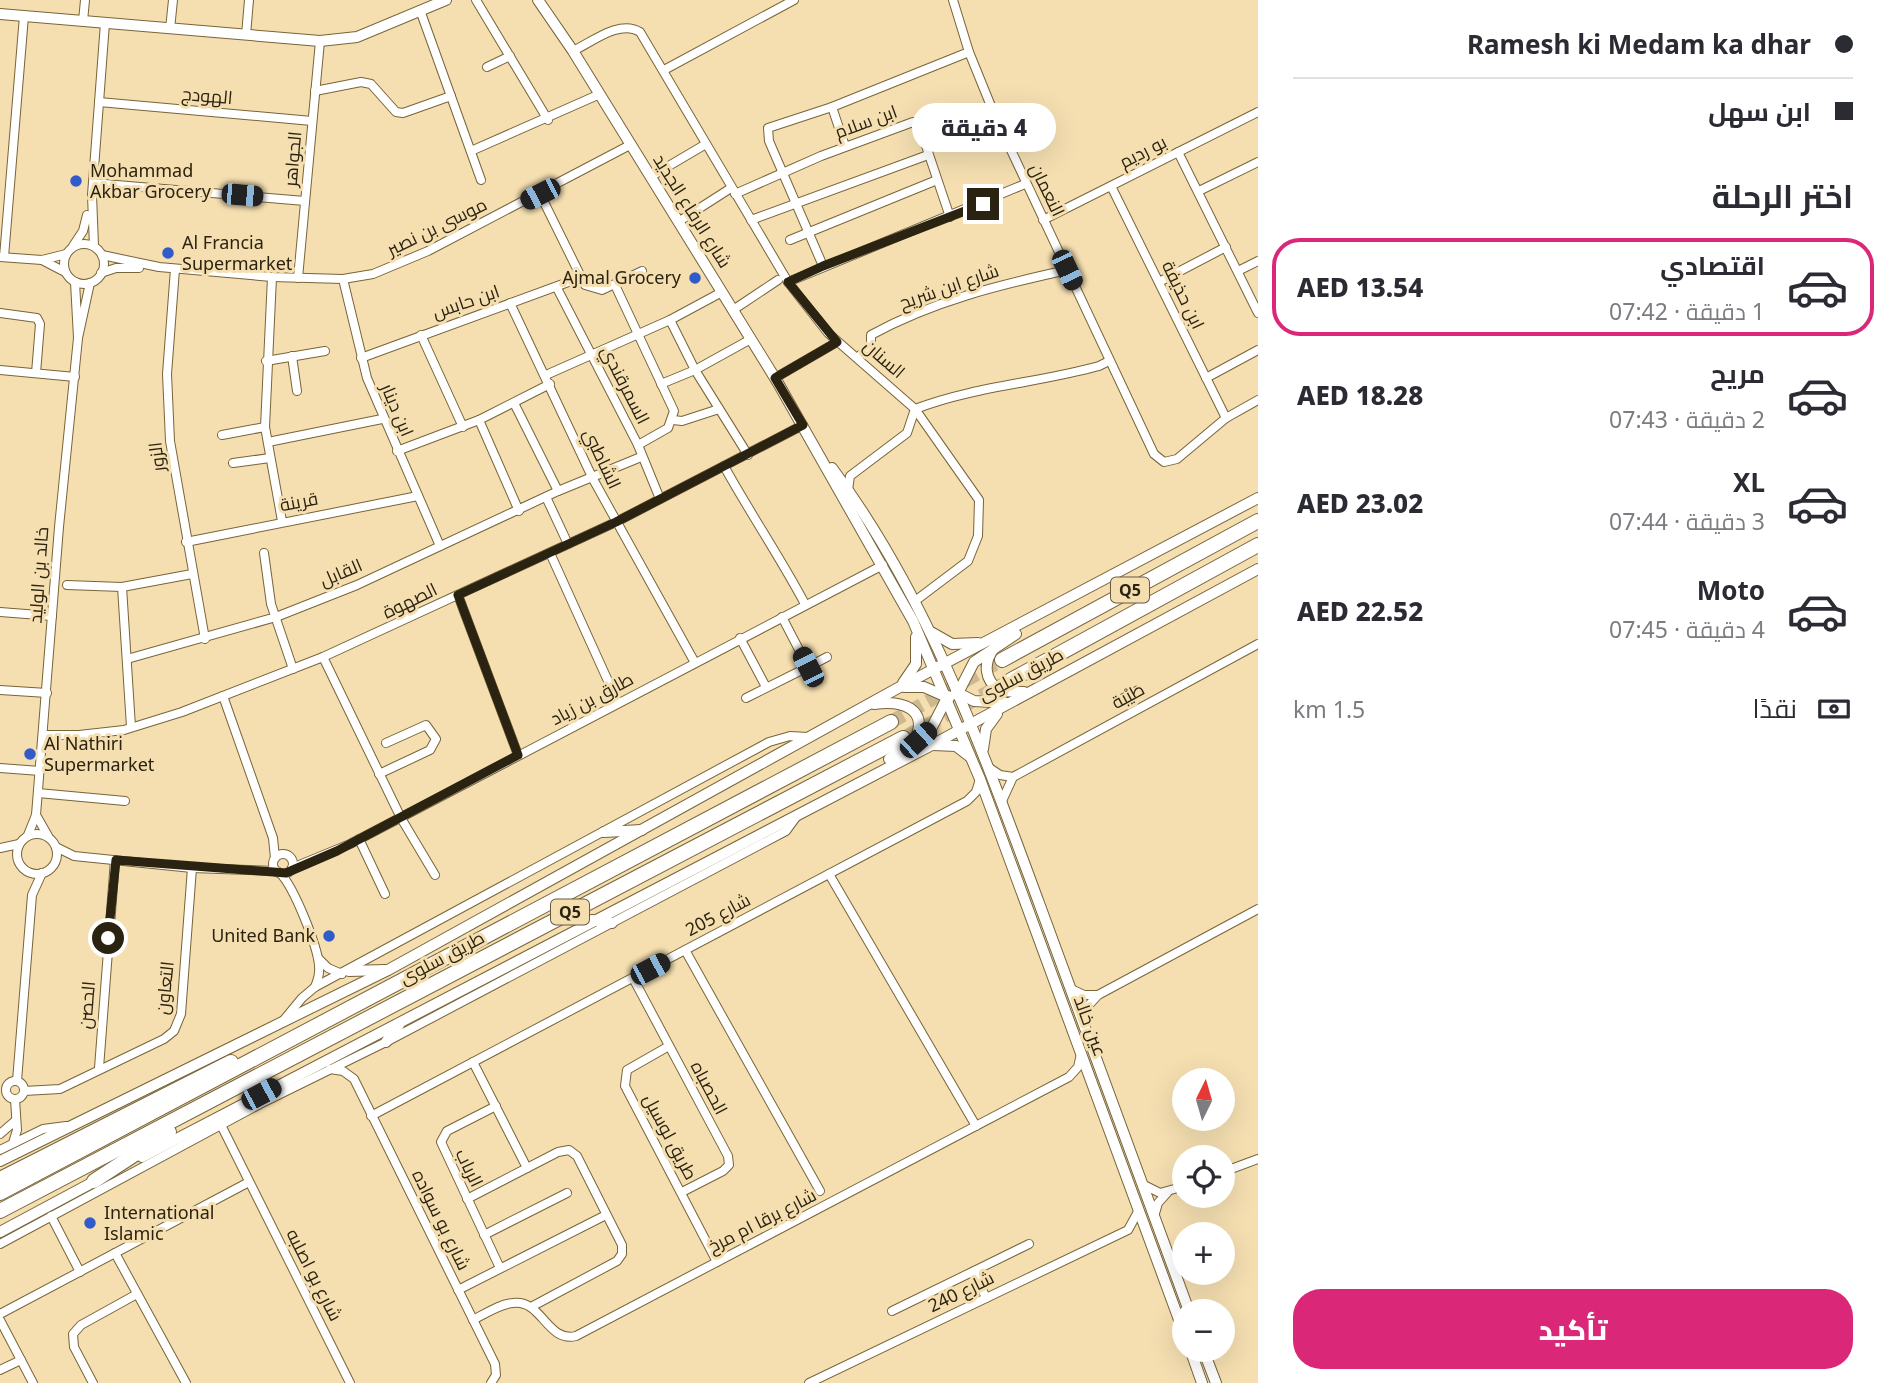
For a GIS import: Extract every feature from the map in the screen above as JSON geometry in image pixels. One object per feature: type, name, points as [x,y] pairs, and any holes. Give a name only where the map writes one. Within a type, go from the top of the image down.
[{"type":"highway","name":"طريق سلوى","points":[[1002,660],[1258,521]]},
{"type":"highway","name":"طريق سلوى","points":[[1011,680],[1258,545]]},
{"type":"highway","name":"طريق سلوى","points":[[0,1193],[891,722]]},
{"type":"highway","name":"طريق سلوى","points":[[0,1212],[907,741]]},
{"type":"highway","points":[[0,1179],[175,1088],[306,1031]]},
{"type":"highway","points":[[94,1181],[238,1089]]},
{"type":"main road","points":[[0,14],[320,41],[357,37],[446,0]]},
{"type":"main road","name":"شارع الرفاع الجديد","points":[[538,0],[600,94],[775,378],[940,666]]},
{"type":"main road","name":"شارع الرفاع الجديد","points":[[812,443],[848,490],[915,601],[966,726]]},
{"type":"main road","points":[[799,812],[938,719],[974,662],[992,643],[1035,623],[1042,614],[1258,498]]},
{"type":"main road","name":"طريق سلوى","points":[[1,1232],[592,920],[930,746],[1258,569]]},
{"type":"main road","points":[[898,688],[910,674],[918,656],[913,621]]},
{"type":"main road","points":[[927,627],[939,639],[952,644],[992,643]]},
{"type":"main road","points":[[992,643],[986,671],[995,687],[1014,694],[1035,690]]},
{"type":"main road","name":"طريق سلوى","points":[[0,1161],[388,970],[898,688],[992,643]]},
{"type":"main road","points":[[898,688],[924,687],[974,701],[1010,703]]},
{"type":"main road","points":[[868,705],[893,702],[912,710],[919,725],[907,741]]},
{"type":"main road","points":[[983,754],[989,722],[1010,703]]},
{"type":"main road","name":"عين خالد","points":[[966,726],[983,754],[1001,801],[1185,1299]]},
{"type":"main road","name":"عين خالد","points":[[966,726],[971,758],[1172,1301]]},
{"type":"main road","points":[[930,746],[957,746],[971,758]]},
{"type":"main road","points":[[604,832],[645,830]]},
{"type":"main road","points":[[592,920],[612,923]]},
{"type":"main road","points":[[346,972],[388,970]]},
{"type":"main road","points":[[386,1042],[402,1020]]},
{"type":"main road","points":[[237,1107],[260,1104]]},
{"type":"main road","points":[[1195,1362],[1202,1383]]},
{"type":"main road","points":[[1208,1362],[1216,1383]]},
{"type":"street","points":[[83,21],[85,0]]},
{"type":"street","points":[[170,29],[173,0]]},
{"type":"street","points":[[246,35],[249,0]]},
{"type":"street","points":[[476,0],[548,120]]},
{"type":"street","points":[[664,70],[794,0]]},
{"type":"street","name":"النعمان","points":[[953,0],[969,52],[1026,184],[1154,454],[1164,461],[1177,459],[1226,418]]},
{"type":"street","points":[[421,10],[481,180]]},
{"type":"street","points":[[24,16],[2,257],[43,260],[66,254],[83,231],[92,195]]},
{"type":"street","points":[[94,246],[92,195],[105,23]]},
{"type":"street","name":"السنان","points":[[573,51],[618,29],[634,28],[640,32],[751,220],[783,281],[837,342],[858,357],[915,409],[979,499],[978,536],[968,561],[915,601]]},
{"type":"street","name":"الجواهر","points":[[298,278],[320,41]]},
{"type":"street","points":[[823,266],[769,141],[768,128],[832,107],[969,52]]},
{"type":"street","points":[[487,67],[509,56]]},
{"type":"street","points":[[315,91],[361,82],[371,83],[389,108],[403,113],[451,96]]},
{"type":"street","points":[[471,151],[548,120],[600,94]]},
{"type":"street","name":"الهودج","points":[[99,103],[312,121]]},
{"type":"street","points":[[832,107],[845,146]]},
{"type":"street","name":"بو رديم","points":[[1043,220],[1258,112]]},
{"type":"street","name":"ابن سلام","points":[[678,222],[733,191],[913,122],[921,131],[950,218]]},
{"type":"street","points":[[650,177],[706,144]]},
{"type":"street","name":"موسى بن نصير","points":[[102,255],[175,269],[272,277],[343,279],[400,265],[630,145]]},
{"type":"street","points":[[1178,152],[1258,313]]},
{"type":"street","points":[[751,220],[929,155]]},
{"type":"street","points":[[1199,191],[1258,162]]},
{"type":"street","points":[[790,240],[937,180]]},
{"type":"street","points":[[93,183],[305,201]]},
{"type":"street","points":[[733,310],[783,281],[950,218],[1026,184]]},
{"type":"street","name":"ابن حذيفة","points":[[1111,186],[1226,418]]},
{"type":"street","points":[[540,194],[585,285],[602,290],[642,271]]},
{"type":"street","points":[[43,260],[65,272],[75,282],[90,283],[101,273],[102,255],[94,246],[83,244],[73,247]]},
{"type":"street","points":[[1159,282],[1226,247]]},
{"type":"street","points":[[65,272],[66,254]]},
{"type":"street","points":[[1238,271],[1258,261]]},
{"type":"street","name":"موسى بن نصير","points":[[101,273],[122,268],[159,267]]},
{"type":"street","name":"الزور","points":[[175,269],[167,374],[169,422],[186,542],[205,639]]},
{"type":"street","name":"شارع ابن شريح","points":[[858,357],[871,346],[872,335],[914,314],[993,286],[1067,270]]},
{"type":"street","points":[[272,277],[265,427],[282,521]]},
{"type":"street","name":"ابن حابس","points":[[361,358],[582,277]]},
{"type":"street","name":"ابن دينار","points":[[343,279],[361,358],[382,419],[440,546]]},
{"type":"street","name":"خالد بن الوليد","points":[[29,835],[36,815],[75,377],[78,338],[75,282]]},
{"type":"street","name":"خالد بن الوليد","points":[[78,338],[90,283]]},
{"type":"street","points":[[615,285],[672,405],[673,420],[665,431],[638,445]]},
{"type":"street","name":"السمرقندي","points":[[557,288],[638,445],[660,499]]},
{"type":"street","points":[[546,375],[591,352],[670,320],[722,292]]},
{"type":"street","name":"الشاطبي","points":[[510,303],[593,479],[694,661]]},
{"type":"street","points":[[0,313],[37,318],[40,324],[36,373]]},
{"type":"street","points":[[670,320],[695,370],[748,455]]},
{"type":"street","points":[[421,335],[463,427]]},
{"type":"street","points":[[661,384],[695,370],[751,339]]},
{"type":"street","points":[[775,378],[837,342]]},
{"type":"street","points":[[1206,378],[1258,350]]},
{"type":"street","points":[[266,361],[325,351]]},
{"type":"street","points":[[292,356],[297,391]]},
{"type":"street","points":[[848,490],[850,476],[906,433],[915,409],[972,391],[1029,384],[1100,366],[1109,361]]},
{"type":"street","points":[[0,370],[75,377]]},
{"type":"street","points":[[397,451],[479,420],[550,384]]},
{"type":"street","points":[[1226,418],[1258,400]]},
{"type":"street","points":[[514,403],[558,491]]},
{"type":"street","points":[[673,420],[682,421],[719,409]]},
{"type":"street","points":[[268,442],[382,419]]},
{"type":"street","points":[[479,420],[519,510]]},
{"type":"street","name":"الصهوة","points":[[43,734],[97,734],[131,727],[223,696],[323,657],[616,522],[803,425]]},
{"type":"street","points":[[222,435],[265,427]]},
{"type":"street","name":"القابل","points":[[127,659],[276,617],[357,585],[558,491],[642,457]]},
{"type":"street","points":[[233,463],[270,458]]},
{"type":"street","points":[[724,466],[747,507],[775,547],[806,604]]},
{"type":"street","points":[[834,471],[850,476]]},
{"type":"street","name":"قرينة","points":[[186,542],[418,496]]},
{"type":"street","points":[[546,497],[568,544]]},
{"type":"street","points":[[264,553],[276,617],[293,669]]},
{"type":"street","points":[[550,553],[618,703]]},
{"type":"street","name":"طارق بن زياد","points":[[278,872],[291,869],[401,818],[694,661],[883,565]]},
{"type":"street","points":[[67,585],[122,587],[192,573]]},
{"type":"street","points":[[122,587],[131,727]]},
{"type":"street","points":[[458,595],[518,755]]},
{"type":"street","points":[[0,612],[52,616]]},
{"type":"street","points":[[782,617],[808,667]]},
{"type":"street","points":[[740,638],[766,687]]},
{"type":"street","name":"طَيْبَة","points":[[1013,777],[1258,644]]},
{"type":"street","points":[[323,657],[401,818],[435,875]]},
{"type":"street","points":[[746,698],[827,657]]},
{"type":"street","points":[[0,690],[47,693]]},
{"type":"street","points":[[223,696],[273,838],[278,872],[290,886],[318,958],[319,973],[315,987]]},
{"type":"street","points":[[379,774],[430,750],[436,740],[426,725],[386,743]]},
{"type":"street","name":"طريق سلوى","points":[[281,1023],[315,987],[769,742],[790,736],[811,737]]},
{"type":"street","points":[[988,767],[1000,775],[1013,777],[1001,801]]},
{"type":"street","points":[[0,768],[40,771]]},
{"type":"street","points":[[967,801],[976,792],[980,779]]},
{"type":"street","points":[[38,793],[125,801]]},
{"type":"street","points":[[967,801],[989,805]]},
{"type":"street","name":"شارع 205","points":[[371,1116],[967,801]]},
{"type":"street","name":"طريق سلوى","points":[[0,1244],[260,1104],[386,1042],[786,831],[799,812]]},
{"type":"street","points":[[36,815],[56,847],[74,856],[192,868],[278,872]]},
{"type":"street","points":[[0,850],[19,844],[29,835],[49,837]]},
{"type":"street","points":[[273,838],[289,856],[290,886]]},
{"type":"street","points":[[359,839],[384,894]]},
{"type":"street","points":[[18,860],[19,844]]},
{"type":"street","points":[[55,863],[56,847]]},
{"type":"street","points":[[0,850],[18,860],[25,870],[32,895]]},
{"type":"street","points":[[16,1081],[32,895],[42,873],[55,863],[74,856]]},
{"type":"street","name":"طارق بن زياد","points":[[275,859],[289,856],[315,858]]},
{"type":"street","points":[[258,869],[275,859]]},
{"type":"street","name":"الحصن","points":[[99,1068],[116,860]]},
{"type":"street","name":"التعاون","points":[[24,1091],[60,1089],[164,1039],[174,1031],[180,1019],[192,868]]},
{"type":"street","points":[[25,870],[42,873]]},
{"type":"street","points":[[829,874],[976,1126]]},
{"type":"street","points":[[1083,1021],[1088,1006],[1098,995],[1258,909]]},
{"type":"street","points":[[685,950],[820,1191]]},
{"type":"street","points":[[318,958],[328,968],[346,972]]},
{"type":"street","name":"الحصباه","points":[[633,978],[729,1160],[723,1171],[682,1192]]},
{"type":"street","points":[[1070,989],[1084,995],[1098,995]]},
{"type":"street","name":"طريق لوسيل","points":[[669,1046],[631,1067],[624,1080],[717,1262]]},
{"type":"street","points":[[1069,1077],[1078,1067],[1081,1054]]},
{"type":"street","points":[[330,1069],[343,1072],[354,1079],[358,1056]]},
{"type":"street","points":[[473,1062],[527,1168]]},
{"type":"street","points":[[1069,1077],[1082,1077],[1093,1084]]},
{"type":"street","name":"شارع برقا ام مرخ","points":[[531,1307],[556,1333],[570,1338],[1069,1077]]},
{"type":"street","name":"شارع بو سواده","points":[[354,1079],[495,1364],[493,1379]]},
{"type":"street","points":[[16,1081],[23,1084],[24,1091],[15,1098],[9,1096],[3,1088],[16,1081]]},
{"type":"street","points":[[12,1144],[16,1123],[15,1098]]},
{"type":"street","name":"الرباب","points":[[496,1107],[447,1131],[441,1138],[442,1147],[500,1268]]},
{"type":"street","points":[[16,1123],[34,1133]]},
{"type":"street","points":[[0,1134],[16,1123]]},
{"type":"street","name":"شارع بو اصلبه","points":[[221,1125],[350,1383]]},
{"type":"street","name":"طريق سلوى","points":[[0,1150],[47,1128],[69,1126]]},
{"type":"street","points":[[467,1199],[563,1150],[573,1152],[622,1245],[620,1258],[531,1307],[509,1303],[473,1320]]},
{"type":"street","points":[[1235,1168],[1258,1159]]},
{"type":"street","points":[[0,1314],[249,1182]]},
{"type":"street","points":[[1142,1184],[1153,1191],[1167,1193]]},
{"type":"street","points":[[1154,1217],[1158,1203],[1172,1191]]},
{"type":"street","points":[[484,1235],[567,1193]]},
{"type":"street","points":[[1139,1210],[1128,1230],[1148,1235]]},
{"type":"street","points":[[458,1290],[606,1215]]},
{"type":"street","points":[[51,1216],[80,1272]]},
{"type":"street","name":"شارع 240","points":[[809,1383],[1128,1230]]},
{"type":"street","points":[[892,1311],[1029,1244]]},
{"type":"street","points":[[115,1253],[186,1383]]},
{"type":"street","points":[[974,1271],[986,1298]]},
{"type":"street","points":[[93,1383],[74,1347],[73,1335],[81,1325],[137,1294]]},
{"type":"street","points":[[0,1320],[33,1383]]},
{"type":"street","points":[[0,1370],[21,1360]]},
{"type":"tunnel","points":[[891,722],[1002,660]]},
{"type":"tunnel","points":[[907,736],[1011,680]]},
{"type":"place","name":"Mohammad Akbar Grocery","points":[[76,181]]},
{"type":"place","name":"Al Francia Supermarket","points":[[168,253]]},
{"type":"place","name":"Ajmal Grocery","points":[[695,278]]},
{"type":"place","name":"Al Nathiri Supermarket","points":[[30,754]]},
{"type":"place","name":"United Bank","points":[[329,936]]},
{"type":"place","name":"International Islamic","points":[[90,1223]]},
{"type":"route","points":[[108,938],[116,860],[192,868],[286,873],[295,866],[337,851],[518,755],[458,595],[616,522],[803,425],[775,378],[837,342],[788,282],[983,204]]}]
